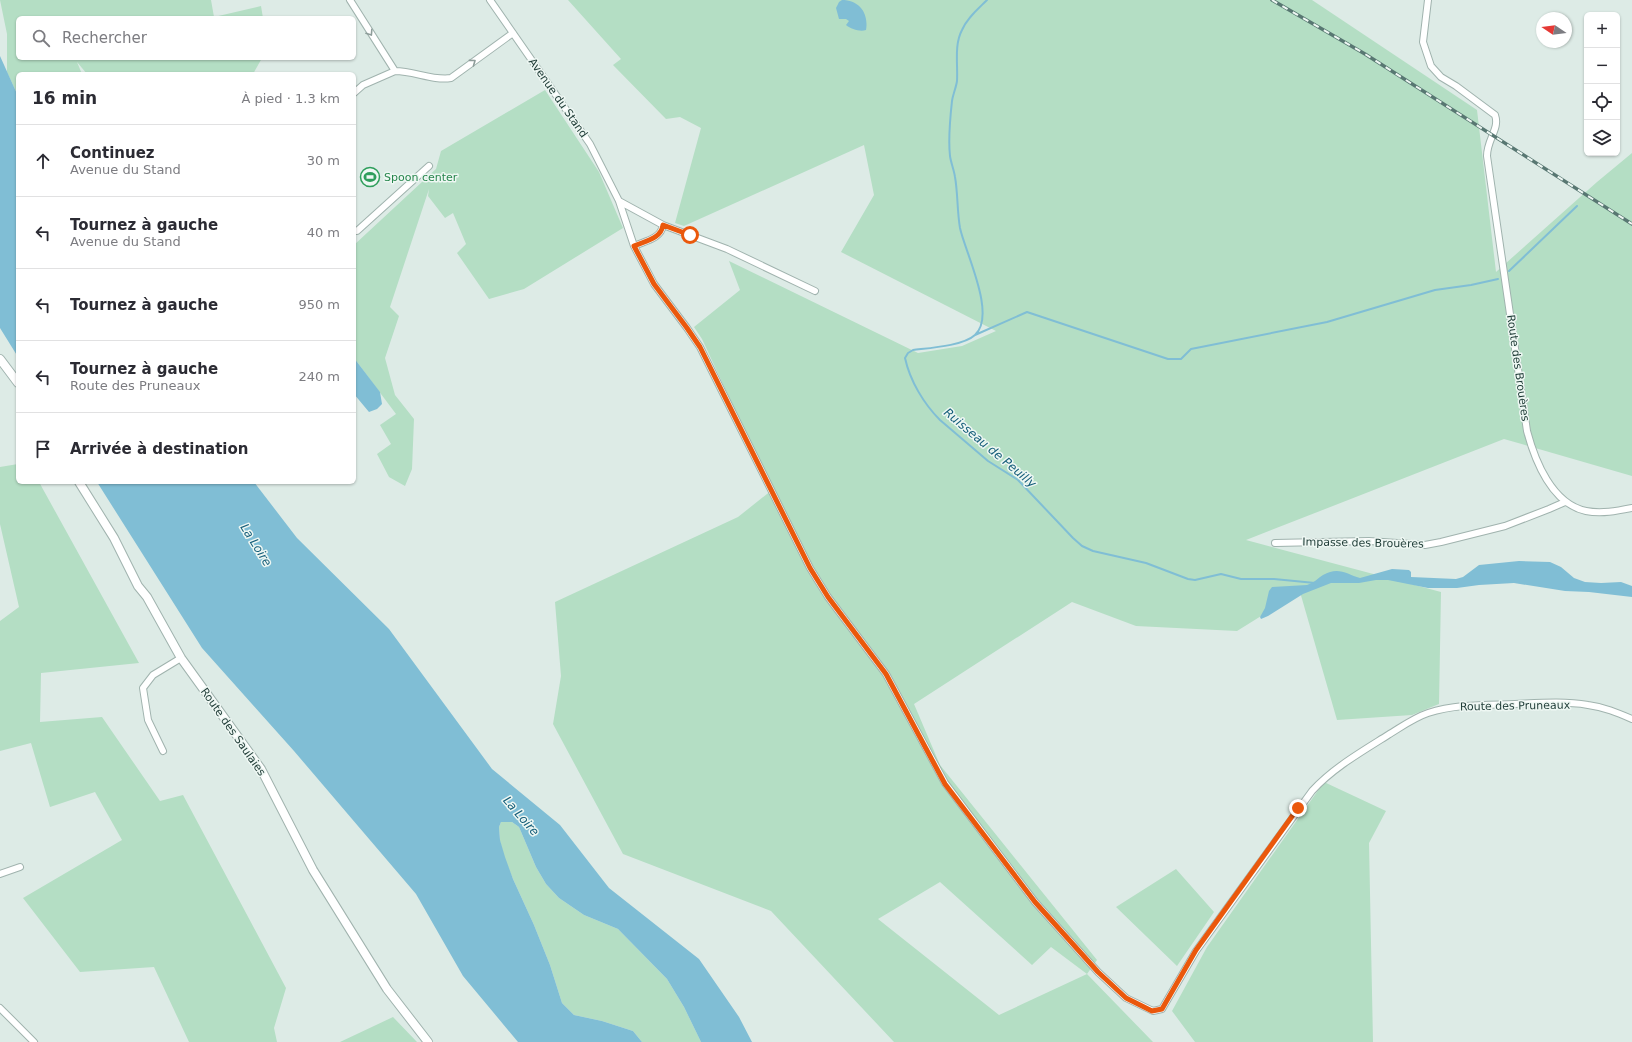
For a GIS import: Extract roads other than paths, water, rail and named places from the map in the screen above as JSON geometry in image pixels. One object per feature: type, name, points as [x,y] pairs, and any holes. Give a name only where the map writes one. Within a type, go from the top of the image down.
[{"type":"street","points":[[350,0],[395,71]]},
{"type":"street","name":"Avenue du Stand","points":[[490,0],[590,144],[619,200],[634,246],[654,284],[700,347],[810,568],[828,597],[886,674],[945,784],[1035,902],[1098,972],[1126,998],[1152,1011]]},
{"type":"street","name":"Route des Brouères","points":[[1428,0],[1423,42],[1431,66],[1441,77],[1456,86],[1495,115],[1497,121],[1497,125],[1488,144],[1487,156],[1527,431],[1532,451],[1555,491],[1564,502]]},
{"type":"street","points":[[356,91],[363,85],[395,71],[409,72],[444,79],[451,78],[513,33]]},
{"type":"street","points":[[356,231],[429,166]]},
{"type":"street","points":[[619,200],[663,225],[727,248],[815,291]]},
{"type":"street","points":[[634,246],[658,236],[662,231],[663,225]]},
{"type":"street","points":[[0,359],[16,380]]},
{"type":"street","name":"Route des Saulaies","points":[[80,484],[114,538],[138,586],[148,597],[162,622],[167,636],[181,658],[261,769],[313,870],[387,989],[428,1042]]},
{"type":"street","points":[[1564,502],[1586,511],[1607,512],[1632,508]]},
{"type":"street","name":"Impasse des Brouères","points":[[1275,543],[1369,541],[1425,545],[1505,526],[1564,502]]},
{"type":"street","points":[[163,751],[148,720],[143,688],[153,675],[181,658]]},
{"type":"street","name":"Route des Pruneaux","points":[[1152,1011],[1162,1009],[1196,950],[1312,791],[1323,779],[1406,724],[1425,714],[1450,708],[1484,705],[1552,703],[1588,705],[1611,710],[1632,719]]},
{"type":"street","points":[[0,874],[20,867]]},
{"type":"street","points":[[0,1008],[34,1042]]},
{"type":"water","points":[[842,0],[853,2],[862,9],[866,18],[866,30],[861,31],[853,29],[846,25],[849,21],[846,19],[839,19],[836,8]]},
{"type":"water","points":[[0,56],[16,92],[16,354],[0,328]]},
{"type":"water","points":[[356,361],[380,392],[382,404],[377,409],[369,412],[356,396]]},
{"type":"water","name":"La Loire","points":[[98,484],[256,484],[297,538],[389,629],[492,769],[560,825],[609,888],[699,959],[739,1017],[752,1042],[701,1042],[684,1007],[667,979],[618,929],[584,915],[559,898],[546,884],[536,867],[519,827],[512,822],[501,822],[499,827],[500,840],[505,857],[550,965],[562,1003],[574,1015],[602,1021],[633,1031],[642,1042],[518,1042],[463,976],[416,894],[294,751],[202,648]]},
{"type":"water","points":[[1519,561],[1550,562],[1561,567],[1574,578],[1585,582],[1621,582],[1632,586],[1632,597],[1565,591],[1514,583],[1457,588],[1428,588],[1388,580],[1376,580],[1359,583],[1331,583],[1303,594],[1268,616],[1261,619],[1260,617],[1265,608],[1269,591],[1272,587],[1307,585],[1328,572],[1338,571],[1360,578],[1392,569],[1409,570],[1411,572],[1411,577],[1456,579],[1463,577],[1479,565]]},
{"type":"waterway","name":"Ruisseau de Peuilly","points":[[987,0],[976,10],[964,26],[958,42],[957,81],[952,101],[949,136],[949,149],[955,174],[960,228],[978,283],[981,299],[983,313],[981,326],[975,335],[962,342],[946,346],[913,350],[908,353],[905,358],[907,367],[918,392],[928,407],[940,420],[988,461],[1018,480],[1082,546],[1093,551],[1146,563],[1188,579],[1195,580],[1221,574],[1241,579],[1274,579],[1315,583]]},
{"type":"waterway","points":[[1509,271],[1577,206]]},
{"type":"waterway","points":[[975,335],[1027,312],[1168,359],[1181,359],[1191,349],[1327,322],[1435,290],[1471,285],[1498,279]]},
{"type":"railway","points":[[1272,0],[1365,54],[1632,224]]},
{"type":"place","name":"Spoon center","points":[[370,177]]}]
